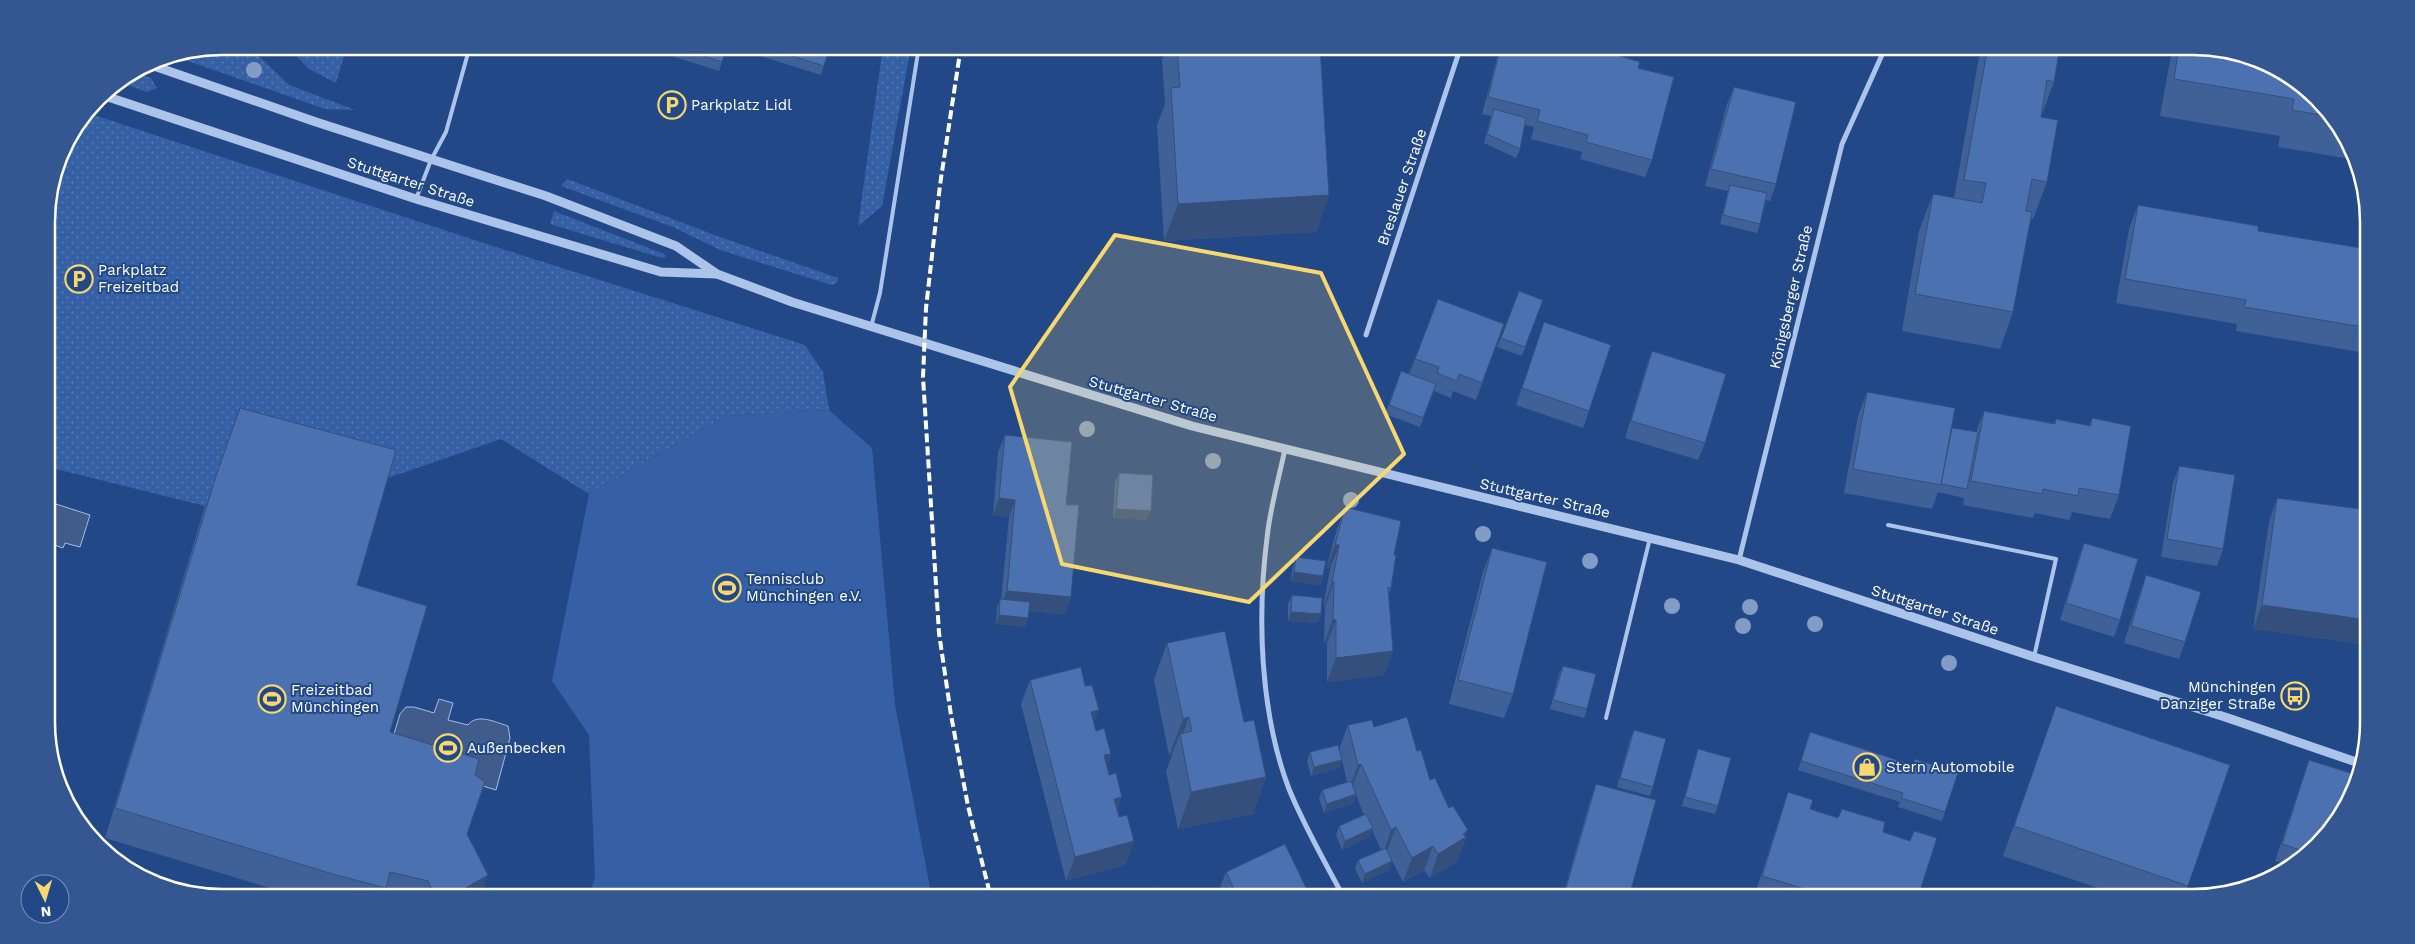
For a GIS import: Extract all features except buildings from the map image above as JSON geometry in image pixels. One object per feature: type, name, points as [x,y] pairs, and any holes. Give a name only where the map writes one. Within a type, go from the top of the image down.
[{"type":"street","name":"Breslauer Straße","points":[[1366,335],[1457,55]]},
{"type":"street","name":"Königsberger Straße","points":[[1739,560],[1842,144],[1881,55]]},
{"type":"street","name":"Stuttgarter Straße","points":[[159,68],[431,160],[546,196],[676,246],[717,274],[792,302],[871,328],[1192,426],[1286,448],[1344,465],[1650,537],[1739,560],[2034,657],[2225,717],[2355,762]]},
{"type":"street","name":"Stuttgarter Straße","points":[[111,98],[416,199],[661,272],[717,274]]},
{"type":"street","points":[[1286,448],[1267,536],[1263,573],[1260,626],[1264,676],[1278,753],[1289,789],[1339,889]]},
{"type":"lane","points":[[416,199],[431,160],[446,132],[467,55]]},
{"type":"lane","points":[[871,328],[880,293],[919,55]]},
{"type":"lane","points":[[1888,525],[2056,559],[2034,657]]},
{"type":"lane","points":[[1606,718],[1650,537]]},
{"type":"highlighted area","points":[[1115,235],[1321,273],[1404,454],[1249,602],[1062,564],[1010,387]]},
{"type":"shaded area","points":[[254,55],[260,57],[289,85],[355,110],[325,109],[184,59],[200,56]]},
{"type":"shaded area","points":[[296,55],[344,55],[336,83],[309,69]]},
{"type":"shaded area","points":[[882,55],[909,55],[882,206],[858,226]]},
{"type":"shaded area","points":[[142,75],[151,78],[157,88],[147,92],[126,85]]},
{"type":"shaded area","points":[[94,115],[496,247],[805,345],[823,372],[829,410],[727,416],[589,494],[501,439],[385,479],[205,506],[55,469],[56,200],[68,158],[77,138]]},
{"type":"shaded area","points":[[567,179],[720,237],[838,278],[837,283],[832,285],[720,250],[673,227],[561,186]]},
{"type":"shaded area","points":[[554,211],[664,254],[666,257],[662,258],[550,224]]},
{"type":"shaded area","name":"Tennisclub Münchingen e.V.","points":[[829,410],[872,448],[895,705],[930,889],[591,889],[595,876],[589,735],[552,681],[589,494],[727,416]]},
{"type":"shaded area","points":[[56,504],[90,515],[80,547],[65,543],[63,548],[55,545]]},
{"type":"shaded area","name":"Außenbecken","points":[[439,699],[453,703],[448,720],[468,725],[472,721],[481,719],[508,726],[510,738],[496,790],[387,757],[400,714],[406,707],[414,707],[434,713]]},
{"type":"railway","points":[[960,55],[940,185],[926,308],[923,377],[939,633],[951,715],[968,806],[989,889]]},
{"type":"place","name":"Parkplatz Lidl","points":[[672,105]]},
{"type":"place","name":"Parkplatz Freizeitbad","points":[[79,279]]},
{"type":"place","name":"Tennisclub Münchingen e.V.","points":[[727,588]]},
{"type":"place","name":"Münchingen Danziger Straße","points":[[2295,696]]},
{"type":"place","name":"Freizeitbad Münchingen","points":[[272,699]]},
{"type":"place","name":"Außenbecken","points":[[448,748]]},
{"type":"place","name":"Stern Automobile","points":[[1867,767]]}]
